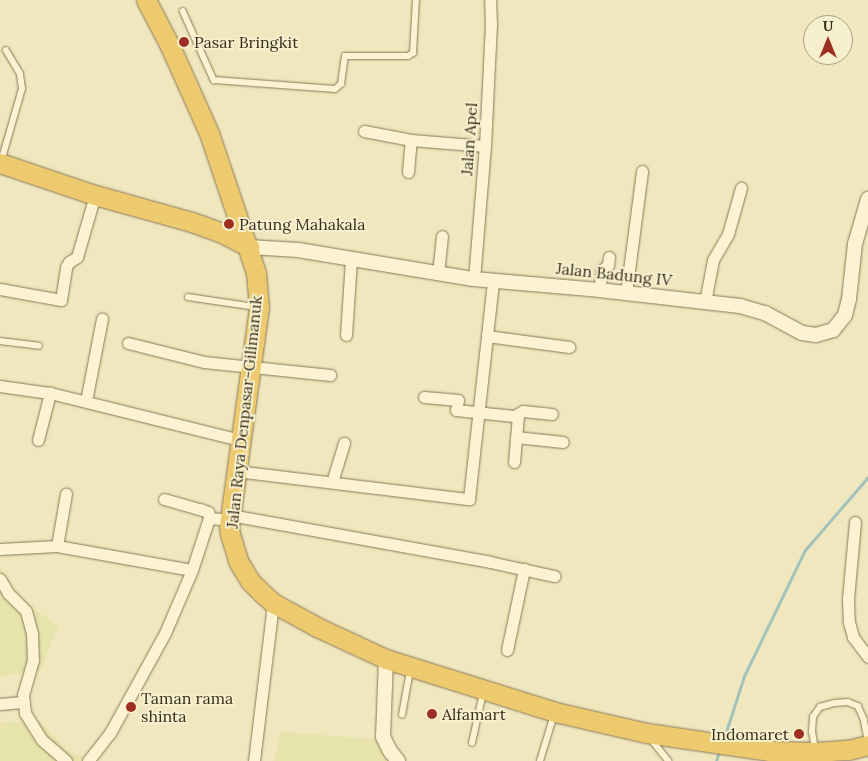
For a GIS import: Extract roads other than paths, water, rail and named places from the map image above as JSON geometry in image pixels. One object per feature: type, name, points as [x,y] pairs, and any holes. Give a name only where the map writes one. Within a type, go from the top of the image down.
[{"type":"highway","name":"Jalan Raya Denpasar-Gilimanuk","points":[[146,0],[185,78],[209,133],[249,247],[258,281],[258,307],[230,517],[230,534],[241,566],[250,581],[273,603],[317,627],[386,659],[555,712],[655,734],[748,748],[816,752],[848,750],[868,745]]},
{"type":"highway","points":[[0,164],[95,195],[192,222],[220,232],[249,247]]},
{"type":"highway","points":[[192,222],[205,223],[217,219],[227,211],[233,199]]},
{"type":"street","name":"Jalan Apel","points":[[474,279],[485,146],[491,25],[490,0]]},
{"type":"street","points":[[364,131],[412,140],[485,146]]},
{"type":"street","points":[[408,172],[412,140]]},
{"type":"street","points":[[626,293],[642,171]]},
{"type":"street","points":[[705,302],[713,260],[728,234],[741,188]]},
{"type":"street","points":[[0,289],[61,300],[66,267],[69,262],[77,257],[95,195]]},
{"type":"street","name":"Jalan Badung IV","points":[[249,247],[291,249],[474,279],[599,290],[740,306],[765,313],[810,335],[833,330],[845,315],[849,298],[854,244],[868,199]]},
{"type":"street","points":[[438,274],[442,236]]},
{"type":"street","points":[[599,290],[602,270],[608,265],[610,258]]},
{"type":"street","points":[[346,335],[351,259]]},
{"type":"street","points":[[236,471],[469,499],[493,281]]},
{"type":"street","points":[[86,402],[102,318]]},
{"type":"street","points":[[487,336],[569,347]]},
{"type":"street","points":[[128,344],[204,362],[330,375]]},
{"type":"street","points":[[0,386],[50,393],[240,440]]},
{"type":"street","points":[[38,440],[50,393]]},
{"type":"street","points":[[424,397],[458,400],[456,410],[518,415]]},
{"type":"street","points":[[514,462],[518,415],[523,410],[552,414]]},
{"type":"street","points":[[516,437],[562,442]]},
{"type":"street","points":[[332,482],[344,443]]},
{"type":"street","points":[[58,546],[66,494]]},
{"type":"street","points":[[88,761],[110,733],[180,601],[209,518],[208,512],[200,508],[164,498]]},
{"type":"street","points":[[209,518],[230,517],[524,569],[554,576]]},
{"type":"street","points":[[855,522],[848,600],[849,622],[853,637],[868,657]]},
{"type":"street","points":[[0,549],[58,546],[192,570]]},
{"type":"street","points":[[507,650],[524,569]]},
{"type":"street","points":[[0,579],[8,593],[26,612],[32,634],[33,660],[22,702],[24,713],[33,729],[66,761]]},
{"type":"street","points":[[254,761],[273,603]]},
{"type":"street","points":[[386,659],[384,737],[390,751],[398,761]]},
{"type":"street","points":[[0,704],[22,702]]},
{"type":"lane","points":[[183,11],[214,80],[335,89],[341,84],[345,56],[408,56],[413,53],[416,0]]},
{"type":"lane","points":[[0,164],[22,88],[20,74],[6,51]]},
{"type":"lane","points":[[188,297],[258,307]]},
{"type":"lane","points":[[0,340],[39,346]]},
{"type":"lane","points":[[402,715],[411,668]]},
{"type":"lane","points":[[472,743],[484,691]]},
{"type":"lane","points":[[816,752],[812,732],[813,717],[820,707],[835,703],[848,702],[858,706],[864,719],[868,740]]},
{"type":"lane","points":[[540,761],[555,712]]},
{"type":"lane","points":[[655,734],[669,761]]},
{"type":"waterway","points":[[724,738],[744,676],[805,550],[868,477]]},
{"type":"waterway","points":[[716,761],[719,751]]},
{"type":"place","name":"Pasar Bringkit","points":[[184,42]]},
{"type":"place","name":"Patung Mahakala","points":[[229,224]]},
{"type":"place","name":"Taman rama shinta","points":[[131,707]]},
{"type":"place","name":"Alfamart","points":[[432,714]]},
{"type":"place","name":"Indomaret","points":[[799,734]]}]
